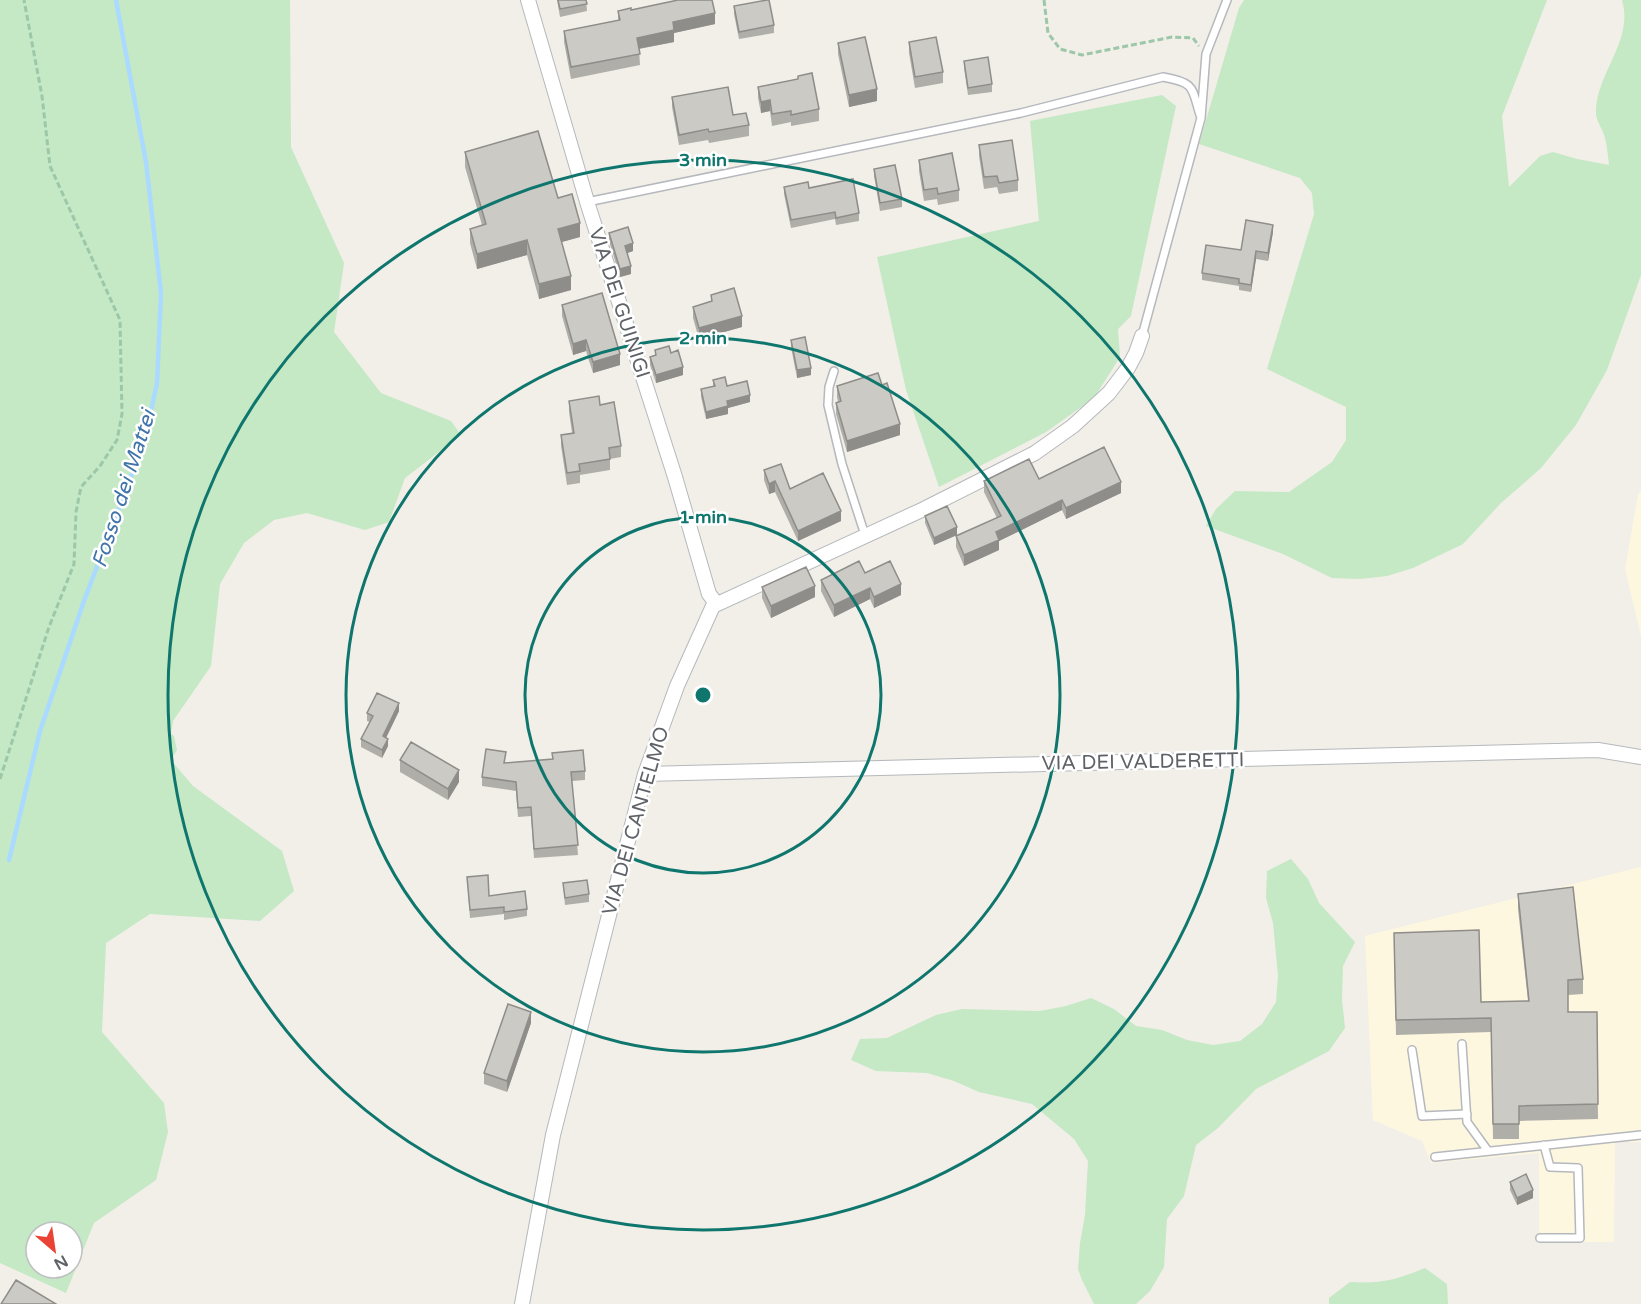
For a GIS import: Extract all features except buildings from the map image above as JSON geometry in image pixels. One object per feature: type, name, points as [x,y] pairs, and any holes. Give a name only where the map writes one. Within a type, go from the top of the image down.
[{"type":"street","name":"VIA DEI GUINIGI","points":[[528,0],[587,201],[675,477],[709,594],[716,603]]},
{"type":"street","points":[[716,603],[934,504],[1018,462],[1050,443],[1085,416],[1109,393],[1128,368],[1142,336]]},
{"type":"street","name":"VIA DEI CANTELMO","points":[[522,1304],[553,1135],[645,774],[677,686],[711,609],[716,603]]},
{"type":"street","name":"VIA DEI VALDERETTI","points":[[645,774],[1598,750],[1641,757]]},
{"type":"lane","points":[[1142,336],[1201,118],[1206,54],[1227,0]]},
{"type":"lane","points":[[587,201],[1021,113],[1163,76],[1183,80],[1190,85],[1201,118]]},
{"type":"lane","points":[[834,371],[829,387],[828,405],[842,464],[864,535]]},
{"type":"lane","points":[[1462,1044],[1467,1122],[1488,1151]]},
{"type":"lane","points":[[1412,1050],[1422,1116],[1467,1114]]},
{"type":"lane","points":[[1435,1157],[1641,1135]]},
{"type":"lane","points":[[1540,1238],[1580,1238],[1578,1168],[1550,1167],[1544,1144]]},
{"type":"path","points":[[0,779],[49,627],[74,564],[76,512],[81,487],[100,466],[117,440],[122,414],[120,320],[50,166],[42,96],[24,0]]},
{"type":"path","points":[[1044,0],[1048,33],[1060,49],[1082,56],[1172,36],[1193,38],[1206,54]]},
{"type":"shaded area","points":[[1641,490],[1641,636],[1625,569],[1638,495]]},
{"type":"shaded area","points":[[1641,867],[1641,1142],[1615,1142],[1614,1242],[1539,1242],[1539,1153],[1431,1163],[1422,1141],[1373,1120],[1365,936]]},
{"type":"green space","points":[[0,0],[290,0],[291,147],[344,263],[334,332],[381,393],[451,421],[461,435],[405,478],[389,522],[365,530],[307,513],[274,520],[244,543],[220,584],[211,666],[173,721],[171,734],[174,736],[177,750],[171,760],[193,786],[282,851],[294,891],[260,921],[150,914],[106,943],[102,1032],[164,1103],[168,1132],[156,1180],[94,1223],[84,1248],[84,1220],[24,1220],[24,1274],[0,1263]]},
{"type":"green space","points":[[1244,0],[1547,0],[1502,116],[1509,187],[1540,156],[1553,152],[1609,165],[1605,138],[1596,114],[1598,97],[1623,29],[1622,0],[1641,0],[1641,275],[1607,370],[1576,425],[1541,468],[1501,503],[1463,544],[1413,568],[1387,576],[1360,579],[1332,578],[1283,554],[1206,526],[1216,509],[1235,491],[1289,492],[1332,462],[1346,440],[1346,407],[1267,369],[1314,214],[1312,193],[1300,178],[1199,144],[1239,8]]},
{"type":"green space","points":[[1162,95],[1176,106],[1131,316],[1118,329],[1120,357],[1094,398],[1046,432],[939,487],[906,390],[877,257],[1039,221],[1030,121]]},
{"type":"green space","points":[[1291,859],[1308,879],[1319,903],[1355,942],[1343,966],[1342,1000],[1345,1028],[1329,1051],[1256,1089],[1218,1128],[1196,1145],[1184,1196],[1167,1219],[1164,1267],[1150,1291],[1136,1304],[1094,1304],[1078,1269],[1085,1215],[1088,1161],[1074,1139],[1032,1104],[979,1092],[927,1073],[876,1071],[851,1060],[860,1039],[887,1038],[936,1015],[962,1009],[1040,1011],[1091,998],[1114,1009],[1136,1026],[1162,1030],[1187,1040],[1213,1045],[1240,1041],[1262,1024],[1276,1002],[1278,976],[1273,923],[1266,898],[1267,871]]},
{"type":"green space","points":[[1425,1268],[1447,1284],[1448,1304],[1329,1304],[1329,1298],[1350,1282],[1388,1280]]},
{"type":"green space","points":[[37,1280],[71,1280],[66,1293]]},
{"type":"waterway","name":"Fosso dei Mattei","points":[[9,860],[40,731],[84,601],[145,439],[157,383],[161,293],[146,162],[116,0]]}]
